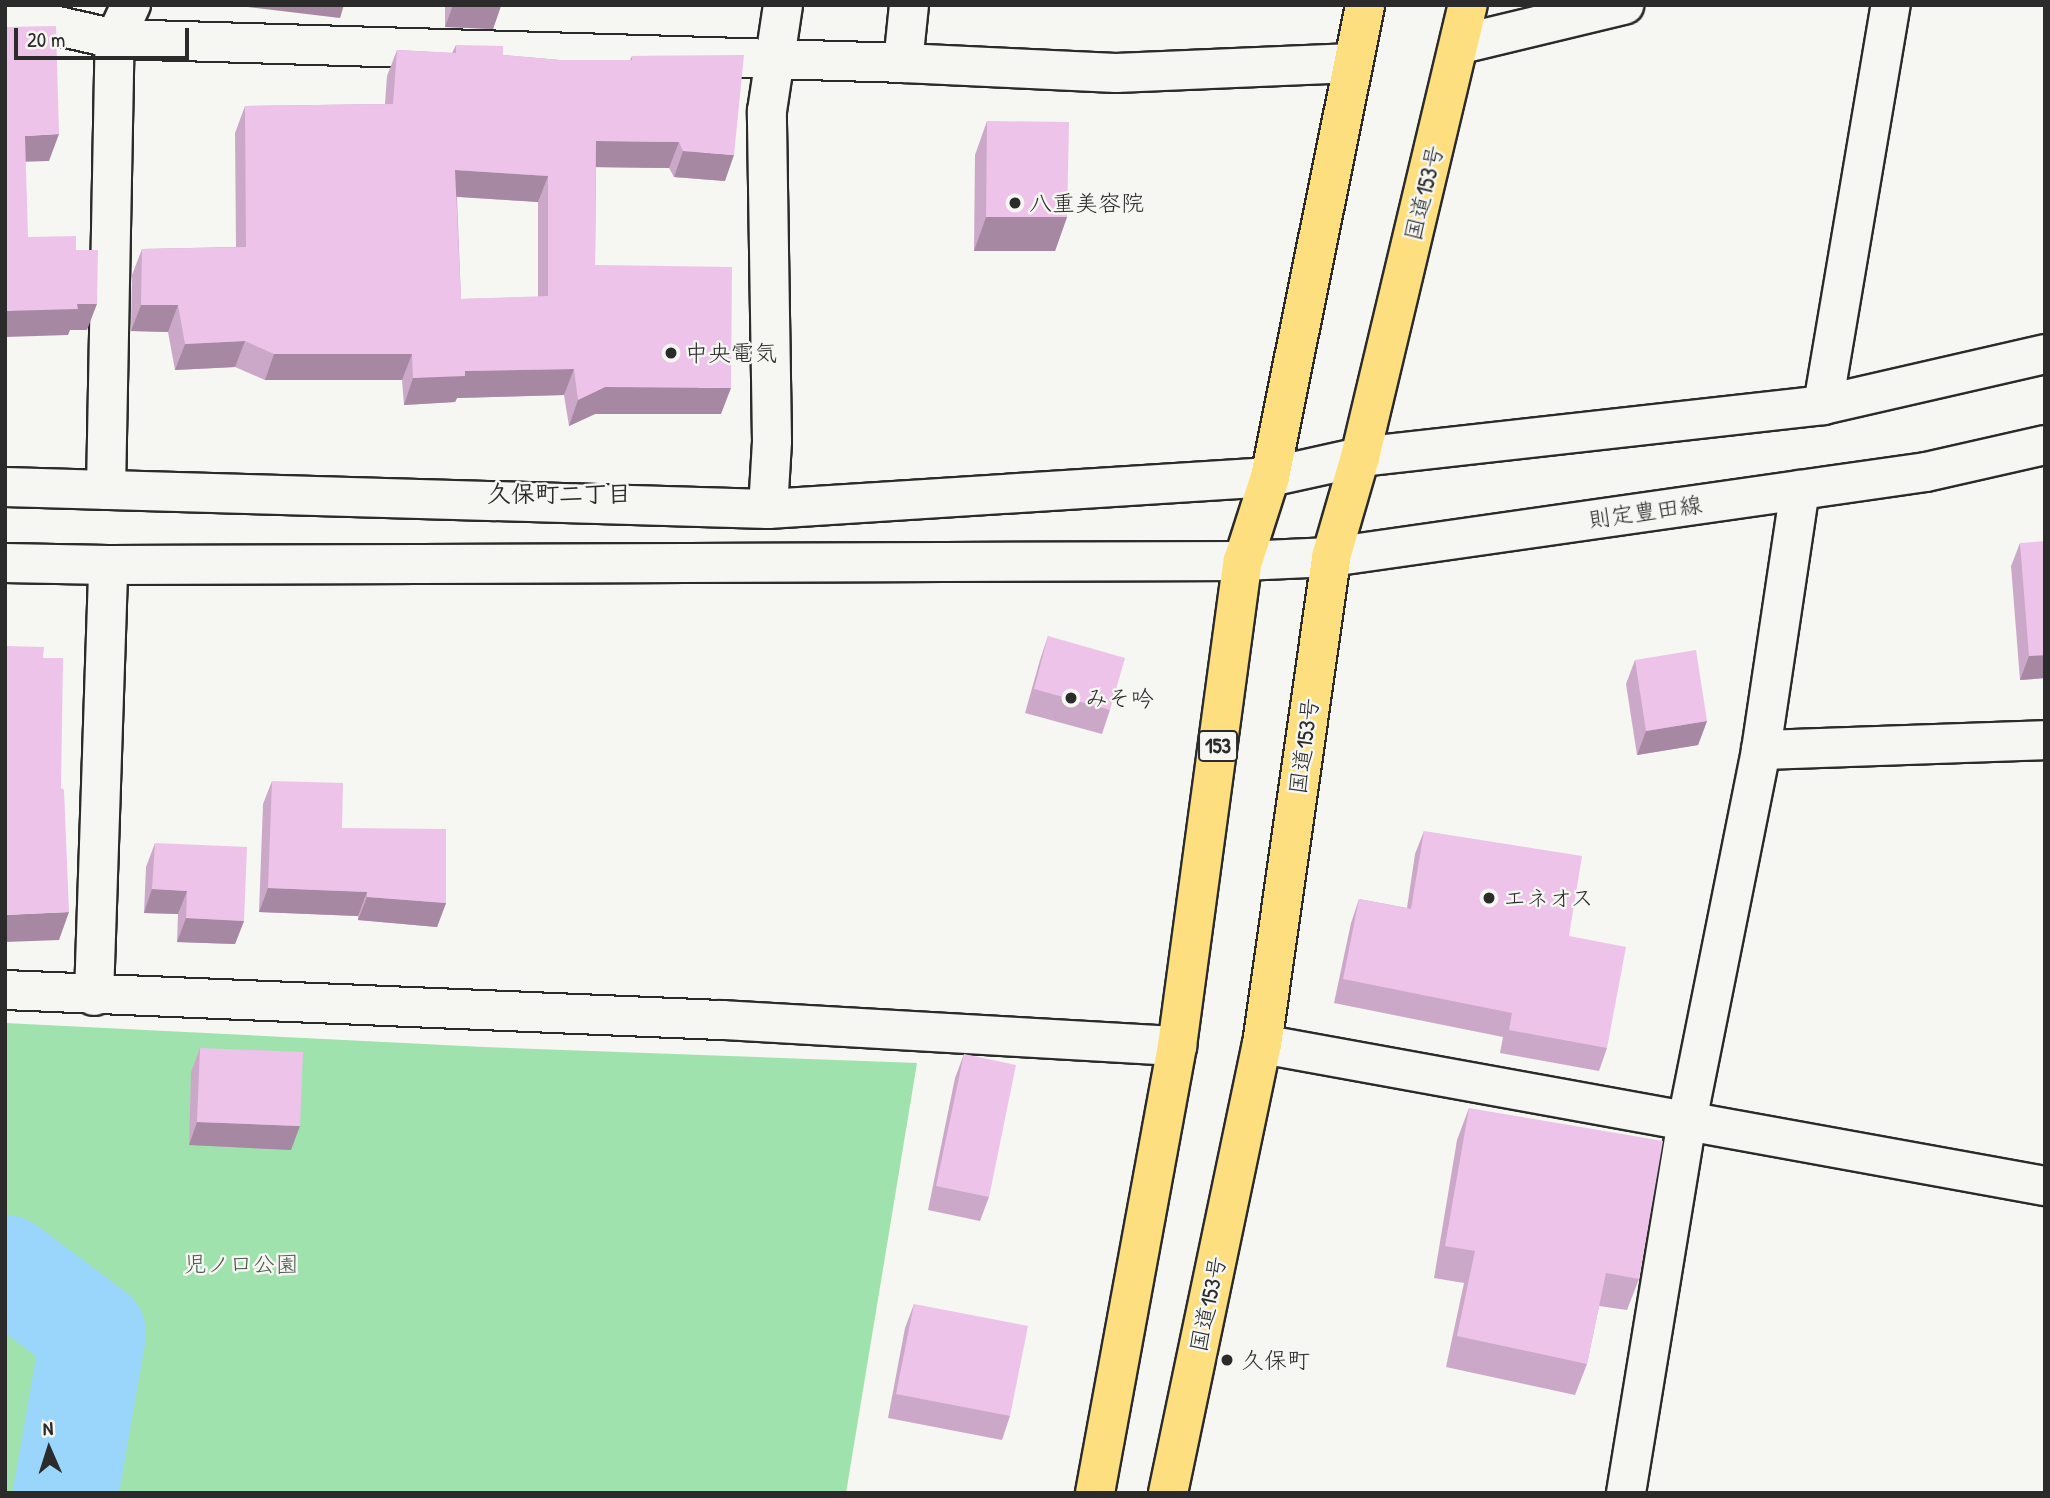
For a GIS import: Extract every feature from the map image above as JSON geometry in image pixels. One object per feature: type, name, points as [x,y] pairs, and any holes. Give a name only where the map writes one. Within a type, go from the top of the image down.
[{"type":"highway","name":"153","points":[[1095,1493],[1177,1046],[1243,561],[1270,477],[1365,5]]},
{"type":"highway","name":"国道153号","points":[[1168,1493],[1262,1044],[1331,557],[1360,457],[1461,44],[1468,5]]},
{"type":"street","points":[[768,509],[772,441],[766,111],[783,5]]},
{"type":"street","points":[[903,63],[909,5]]},
{"type":"street","points":[[1461,44],[1624,5]]},
{"type":"street","points":[[1823,405],[1891,5]]},
{"type":"street","points":[[5,14],[774,60],[1116,73],[1353,63]]},
{"type":"street","points":[[106,490],[123,22]]},
{"type":"street","points":[[5,487],[768,509],[1270,477],[1360,457],[1823,405],[2045,354]]},
{"type":"street","name":"則定豊田線","points":[[5,563],[108,565],[1243,561],[1331,557],[1927,472],[2045,445]]},
{"type":"street","points":[[1626,1493],[1687,1121],[1761,750],[1800,490]]},
{"type":"street","points":[[94,996],[108,565]]},
{"type":"street","points":[[1761,750],[2045,740]]},
{"type":"street","points":[[5,990],[94,996],[722,1020],[1177,1046]]},
{"type":"street","points":[[1262,1044],[2045,1186]]},
{"type":"green space","name":"児ノ口公園","points":[[5,1023],[484,1047],[917,1063],[846,1493],[5,1493]]},
{"type":"building","points":[[56,26],[59,134],[25,136],[28,237],[76,236],[76,250],[98,250],[97,304],[77,304],[78,309],[5,311],[5,27]]},
{"type":"building","points":[[456,45],[503,46],[503,55],[560,60],[744,55],[734,155],[683,151],[679,142],[596,141],[595,265],[732,267],[731,388],[605,387],[578,400],[574,369],[465,371],[465,376],[413,378],[412,354],[274,354],[245,341],[185,344],[178,305],[141,305],[142,249],[246,247],[245,106],[393,104],[397,50],[456,53]],"holes":[[[455,170],[548,176],[548,296],[461,299]]]},
{"type":"building","points":[[987,121],[1069,122],[1067,217],[986,217]]},
{"type":"building","points":[[2045,541],[2045,655],[2029,656],[2020,543]]},
{"type":"building","points":[[1048,636],[1125,658],[1110,710],[1034,689]]},
{"type":"building","points":[[5,646],[44,647],[43,658],[63,658],[61,788],[64,790],[69,912],[5,915]]},
{"type":"building","points":[[1696,650],[1707,721],[1646,731],[1635,660]]},
{"type":"building","points":[[272,781],[343,783],[342,828],[446,829],[446,903],[367,897],[367,892],[268,888]]},
{"type":"building","points":[[1424,831],[1582,856],[1569,936],[1626,947],[1607,1048],[1509,1030],[1512,1013],[1343,979],[1359,899],[1411,909]]},
{"type":"building","points":[[155,843],[247,847],[244,921],[186,918],[187,891],[152,889]]},
{"type":"building","points":[[200,1048],[303,1052],[300,1126],[197,1122]]},
{"type":"building","points":[[964,1054],[1016,1065],[989,1197],[936,1186]]},
{"type":"building","points":[[1469,1108],[1663,1141],[1639,1279],[1606,1273],[1587,1364],[1457,1336],[1475,1251],[1445,1246]]},
{"type":"building","points":[[914,1304],[1028,1326],[1010,1416],[896,1394]]},
{"type":"waterway","points":[[5,1267],[93,1333],[65,1493]]},
{"type":"place","name":"八重美容院","points":[[1015,203]]},
{"type":"place","name":"中央電気","points":[[671,353]]},
{"type":"place","name":"みそ吟","points":[[1071,698]]},
{"type":"place","name":"エネオス","points":[[1489,898]]},
{"type":"place","name":"久保町","points":[[1227,1360]]},
{"type":"district","name":"久保町二丁目","points":[[559,494]]}]
